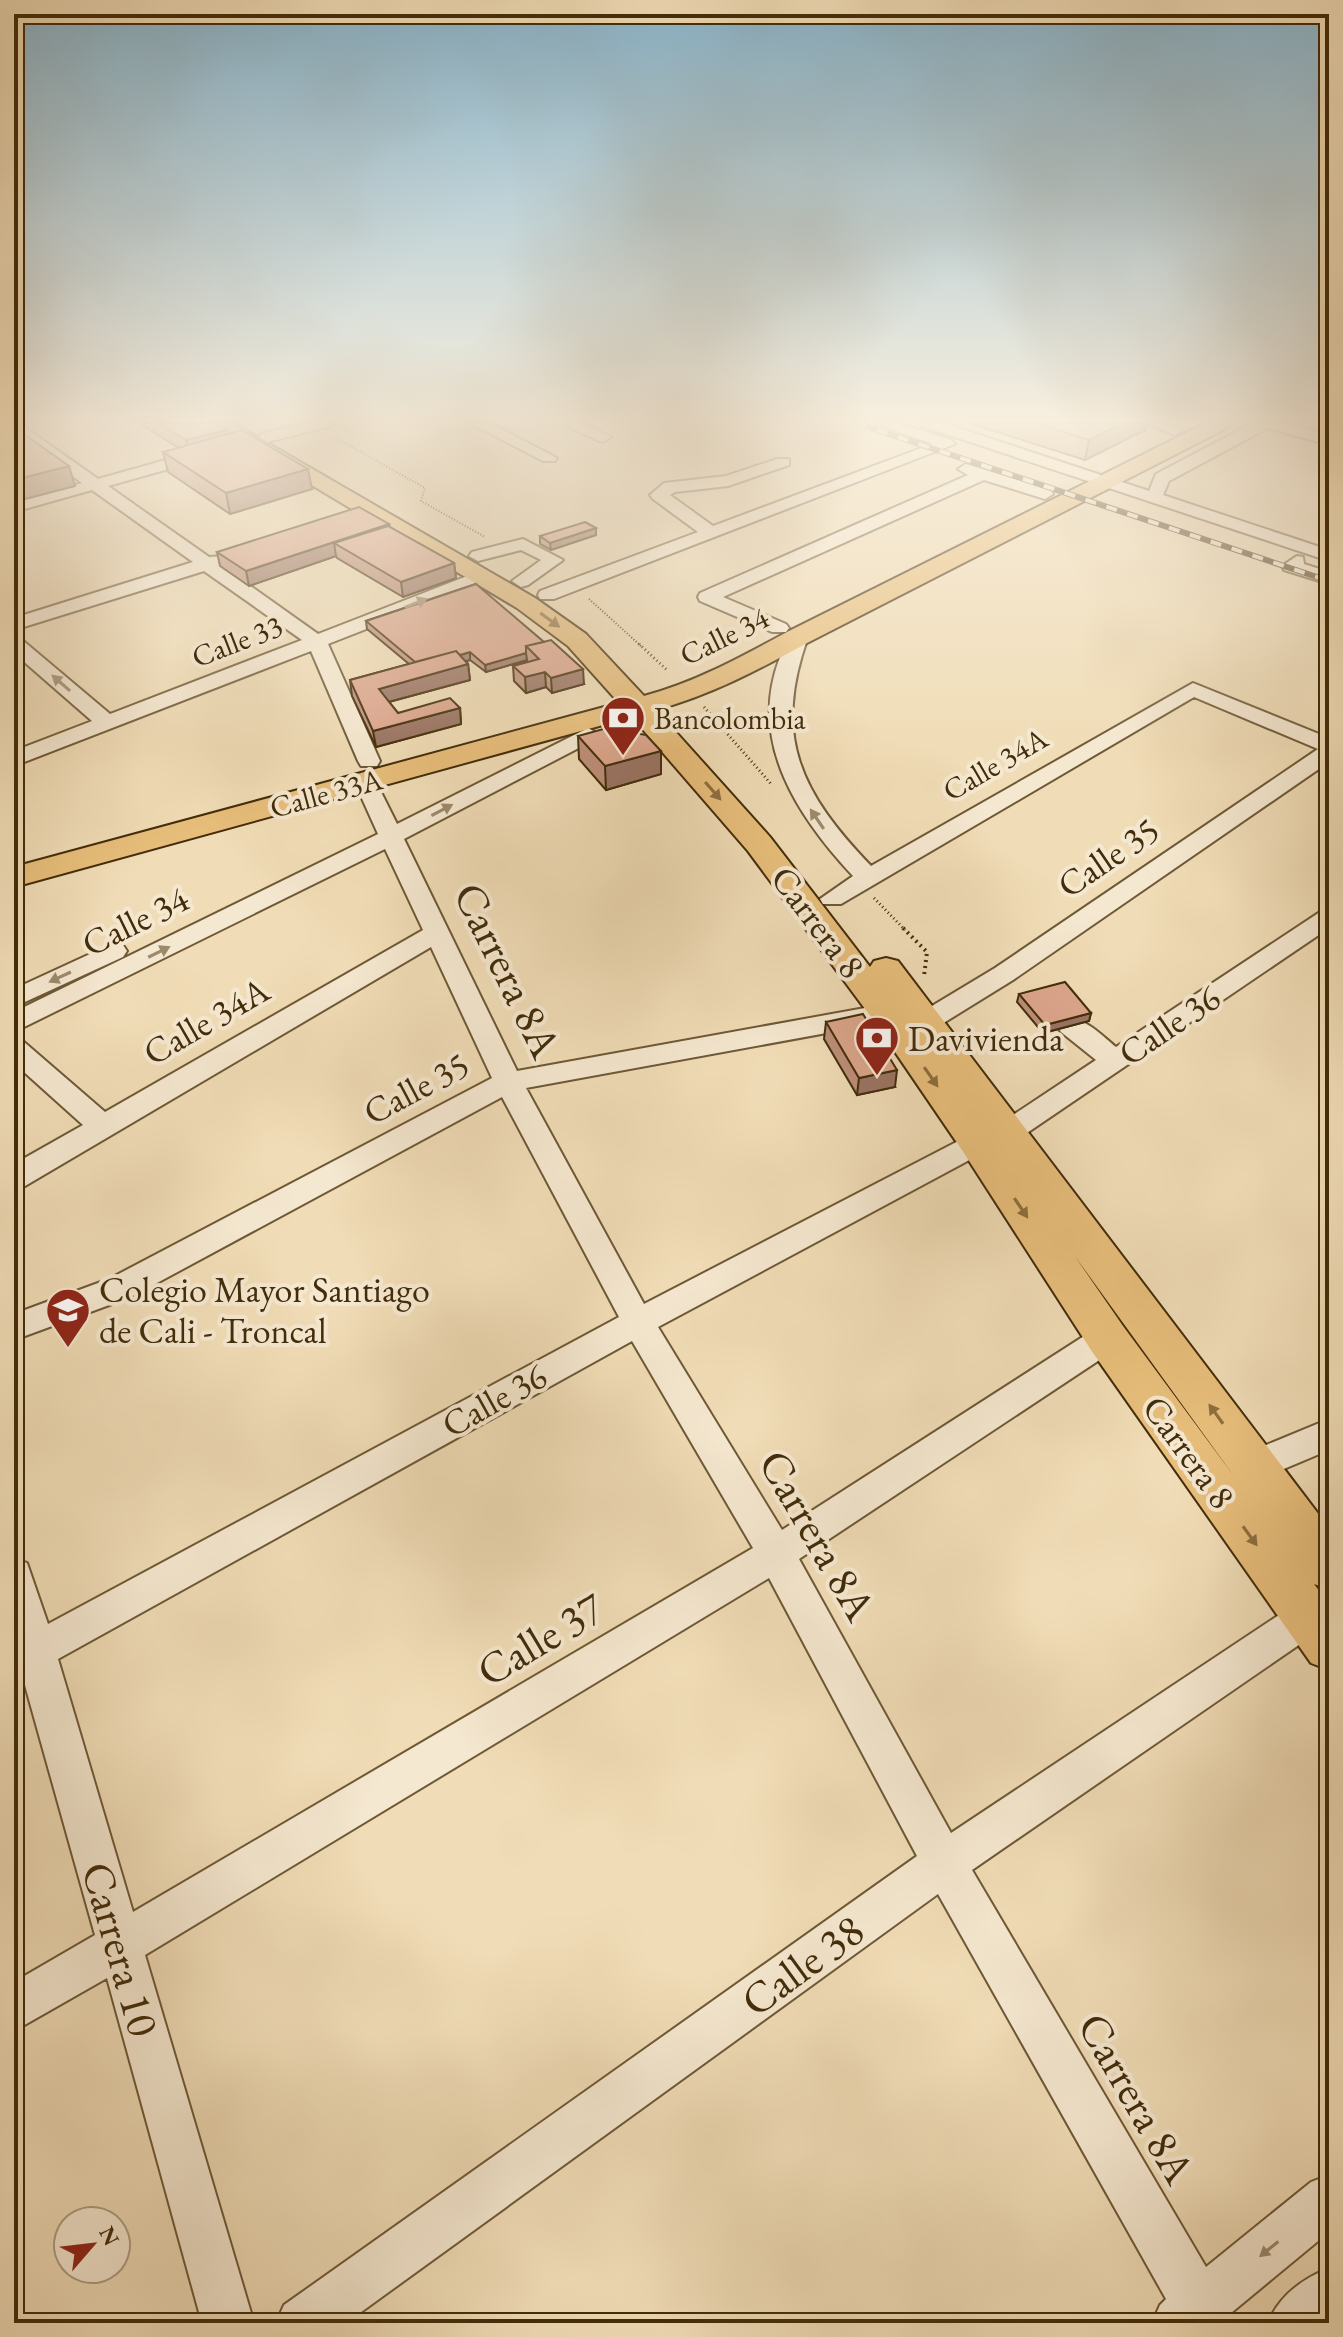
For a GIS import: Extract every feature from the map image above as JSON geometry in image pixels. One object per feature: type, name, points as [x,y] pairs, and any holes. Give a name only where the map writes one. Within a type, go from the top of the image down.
[{"type":"main road","name":"Carrera 8","points":[[412,532],[480,566],[521,581],[581,618],[641,696],[678,751],[759,844],[887,1013],[993,1138],[1255,1466],[1329,1567]]},
{"type":"main road","name":"Carrera 8","points":[[422,532],[480,566],[577,640],[641,696],[784,837],[927,1021],[1107,1338],[1319,1631]]},
{"type":"main road","name":"Calle 34","points":[[903,576],[979,532]]},
{"type":"main road","name":"Calle 34","points":[[641,696],[690,692],[731,674],[788,633],[992,532]]},
{"type":"main road","name":"Calle 33A","points":[[14,857],[368,772],[448,760],[526,738],[641,696]]},
{"type":"main road","name":"Calle 33A","points":[[14,877],[368,772],[641,696]]},
{"type":"main road","points":[[448,760],[473,746],[641,696]]},
{"type":"main road","points":[[526,738],[588,734],[636,737],[678,751]]},
{"type":"street","points":[[162,532],[317,642]]},
{"type":"street","points":[[547,595],[717,532]]},
{"type":"street","points":[[853,532],[707,597],[788,633],[779,699],[783,746],[803,796],[819,823],[868,878]]},
{"type":"street","points":[[1274,532],[1322,548]]},
{"type":"street","points":[[1276,532],[1322,548]]},
{"type":"street","name":"Calle 33","points":[[14,759],[317,642],[523,544],[553,537]]},
{"type":"street","points":[[523,544],[554,560]]},
{"type":"street","points":[[521,581],[572,547]]},
{"type":"street","points":[[1322,548],[1291,566],[1329,578]]},
{"type":"street","points":[[14,624],[236,555]]},
{"type":"street","name":"Carrera 8A","points":[[317,642],[368,772],[386,828],[508,1082],[638,1322],[776,1554],[1196,2317]]},
{"type":"street","points":[[14,643],[108,724]]},
{"type":"street","name":"Calle 34A","points":[[832,899],[1193,689],[1329,749]]},
{"type":"street","name":"Calle 34","points":[[14,1023],[101,969],[386,828],[588,734]]},
{"type":"street","name":"Calle 35","points":[[927,1021],[1014,982],[1329,749]]},
{"type":"street","name":"Calle 36","points":[[25,1658],[638,1322],[993,1138],[1329,917]]},
{"type":"street","name":"Calle 34A","points":[[14,1178],[438,932]]},
{"type":"street","name":"Calle 34","points":[[14,999],[101,969]]},
{"type":"street","name":"Calle 35","points":[[14,1327],[120,1288],[508,1082],[887,1013]]},
{"type":"street","points":[[1071,1026],[1115,1060]]},
{"type":"street","points":[[14,1048],[102,1125]]},
{"type":"street","name":"Calle 37","points":[[14,2008],[776,1554],[1107,1338]]},
{"type":"street","points":[[1255,1466],[1329,1434]]},
{"type":"street","name":"Carrera 10","points":[[14,1575],[25,1658],[120,1944],[228,2323]]},
{"type":"street","name":"Calle 38","points":[[302,2323],[944,1863],[1319,1631]]},
{"type":"street","points":[[1196,2317],[1329,2200]]},
{"type":"street","points":[[1294,2323],[1329,2294]]},
{"type":"building","points":[[280,532],[364,532],[246,571],[217,552]]},
{"type":"building","points":[[369,532],[399,532],[454,563],[401,582],[334,543]]},
{"type":"building","points":[[553,532],[584,532],[550,543],[540,536]]},
{"type":"building","points":[[476,584],[544,642],[526,646],[526,653],[485,665],[470,652],[460,655],[456,651],[415,662],[366,621]]},
{"type":"building","points":[[551,640],[583,669],[551,678],[545,672],[525,677],[513,666],[539,659],[526,646]]},
{"type":"building","points":[[456,651],[468,664],[379,689],[398,713],[450,698],[460,708],[373,731],[350,680]]},
{"type":"building","points":[[607,728],[646,735],[661,751],[605,766],[578,736]]},
{"type":"building","points":[[1065,982],[1091,1013],[1045,1025],[1019,994]]},
{"type":"building","points":[[863,1014],[897,1070],[859,1078],[826,1022]]},
{"type":"railway","points":[[1182,532],[1329,581]]},
{"type":"place","name":"Bancolombia","points":[[623,757]]},
{"type":"place","name":"Davivienda","points":[[877,1077]]},
{"type":"place","name":"Colegio Mayor Santiago de Cali - Troncal","points":[[68,1349]]}]
